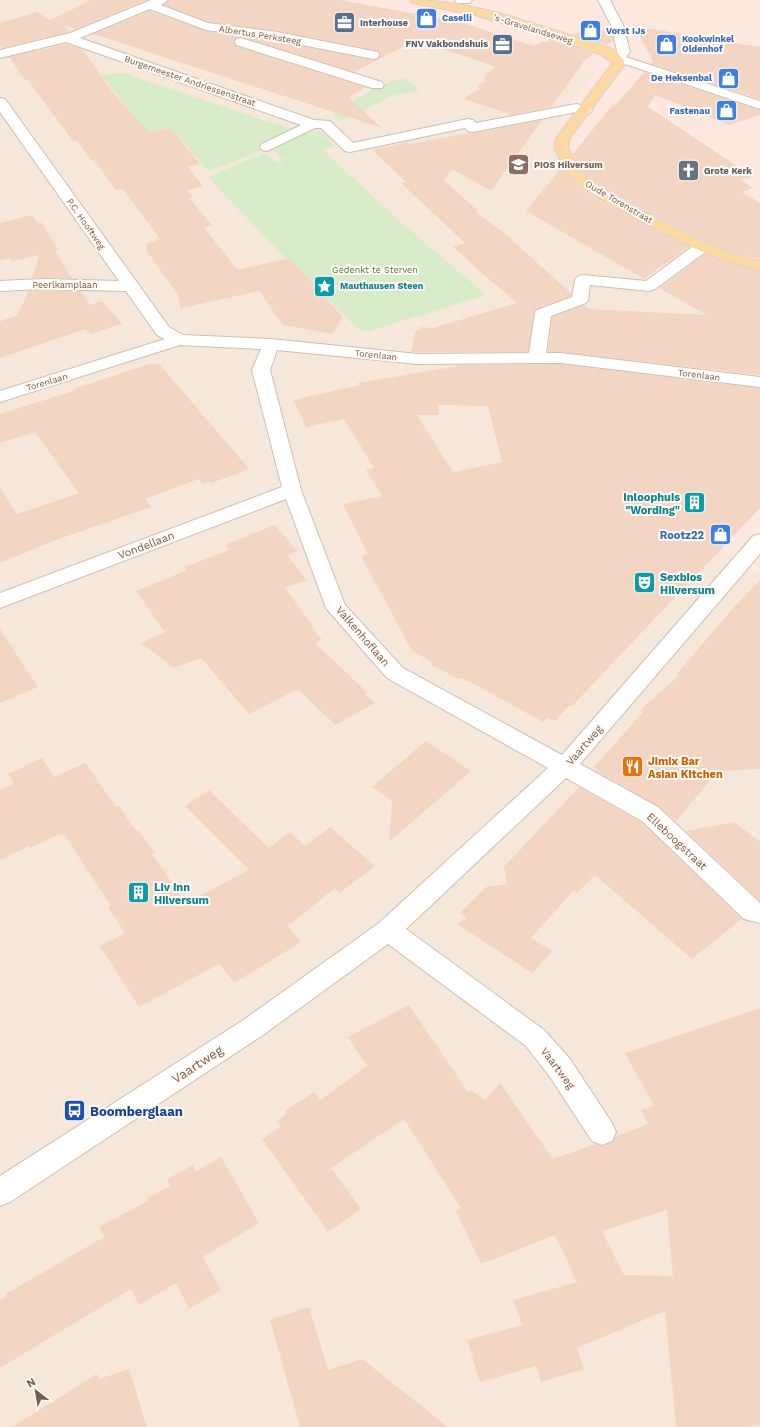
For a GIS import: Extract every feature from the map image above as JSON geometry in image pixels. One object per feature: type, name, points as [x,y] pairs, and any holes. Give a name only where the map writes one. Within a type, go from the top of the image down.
[{"type":"main road","name":"'s-Gravelandseweg","points":[[416,0],[477,12],[509,21],[605,51],[616,59]]},
{"type":"main road","name":"Oude Torenstraat","points":[[616,59],[617,64],[586,110],[571,126],[563,138],[561,148],[574,173],[586,184],[618,204],[702,247],[760,266]]},
{"type":"street","points":[[0,54],[68,38],[162,0]]},
{"type":"street","points":[[461,0],[466,0]]},
{"type":"street","points":[[604,0],[617,25],[624,52],[616,59]]},
{"type":"street","name":"Albertus Perksteeg","points":[[150,5],[206,26],[276,36],[373,55]]},
{"type":"street","points":[[206,26],[199,29],[377,84]]},
{"type":"street","name":"Burgemeester Andriessenstraat","points":[[68,38],[313,124],[325,124],[350,148],[468,123],[473,128],[576,108],[586,110]]},
{"type":"street","name":"'s-Gravelandseweg","points":[[616,59],[631,62],[760,105]]},
{"type":"street","name":"P.C. Hooftweg","points":[[0,102],[163,331],[179,340]]},
{"type":"street","points":[[267,147],[313,124]]},
{"type":"street","points":[[537,359],[543,313],[580,300],[583,280],[649,286],[702,247]]},
{"type":"street","name":"Peerlkamplaan","points":[[0,286],[43,284],[130,286]]},
{"type":"street","name":"Torenlaan","points":[[0,396],[179,340],[271,344],[418,359],[561,358],[760,382]]},
{"type":"street","name":"Valkenhoflaan","points":[[271,344],[261,370],[292,490],[336,608],[395,673],[564,767]]},
{"type":"street","name":"Vondellaan","points":[[0,601],[292,490]]},
{"type":"street","name":"Vaartweg","points":[[0,1192],[254,1027],[388,930],[564,767],[760,541]]},
{"type":"street","name":"Elleboogstraat","points":[[564,767],[650,814],[753,912],[760,913]]},
{"type":"street","name":"Vaartweg","points":[[388,930],[535,1038],[560,1068],[602,1132]]},
{"type":"shaded area","points":[[0,0],[760,0],[760,1427],[0,1427]]},
{"type":"shaded area","points":[[288,0],[760,0],[760,574],[703,540],[751,425],[756,359],[708,305],[572,220],[554,137],[571,102],[596,73],[444,26]]},
{"type":"green space","points":[[126,73],[291,129],[259,144],[264,149],[209,171],[170,128],[147,132],[101,75]]},
{"type":"green space","points":[[405,78],[419,90],[392,96],[364,110],[366,113],[358,116],[340,120],[332,116],[376,88]]},
{"type":"green space","name":"Gedenkt te Sterven","points":[[320,131],[335,146],[323,150],[395,217],[486,295],[366,332],[360,330],[288,261],[208,177],[265,153],[276,162],[284,161],[272,149],[301,134]]},
{"type":"building","points":[[91,0],[147,0],[76,29],[64,25],[69,32],[2,48],[0,45],[0,23],[37,12],[50,20]]},
{"type":"building","points":[[169,0],[340,0],[460,22],[534,46],[542,41],[546,42],[551,40],[594,54],[585,60],[551,107],[512,115],[464,99],[480,88],[476,87],[486,80],[483,79],[488,75],[485,74],[496,67],[416,40],[354,72],[241,37],[235,39],[234,42],[236,46],[365,87],[349,98],[382,128],[93,34],[150,11],[206,31],[277,41],[373,60],[378,59],[380,55],[378,51],[277,31],[208,22],[164,5]]},
{"type":"building","points":[[634,26],[760,47],[760,99],[651,64],[653,61]]},
{"type":"building","points":[[590,27],[612,34],[613,41],[606,45],[573,35]]},
{"type":"building","points":[[66,44],[82,49],[112,91],[149,132],[170,128],[200,164],[188,167],[203,186],[187,190],[193,197],[189,198],[212,225],[204,228],[238,270],[289,258],[343,317],[332,334],[283,325],[259,291],[181,308],[177,293],[145,249],[148,248],[145,244],[160,239],[123,189],[116,190],[94,160],[91,160],[77,141],[72,140],[28,80],[25,80],[9,57]]},
{"type":"building","points":[[644,72],[760,110],[760,115],[729,125],[655,95],[648,107],[752,176],[741,180],[753,188],[742,192],[760,203],[760,259],[731,252],[696,237],[624,200],[592,180],[581,170],[573,154],[613,104],[616,105]]},
{"type":"building","points":[[542,120],[491,191],[452,169],[444,180],[477,210],[476,212],[504,233],[571,293],[571,296],[536,309],[534,313],[528,352],[411,352],[416,330],[420,331],[420,327],[433,328],[517,303],[453,247],[465,243],[401,183],[406,182],[372,150],[407,142],[408,144]]},
{"type":"building","points":[[562,167],[566,174],[580,188],[612,208],[689,247],[644,279],[526,211]]},
{"type":"building","points":[[27,216],[33,216],[37,222],[42,223],[59,251],[55,251],[72,278],[32,278],[39,255],[12,261],[10,258],[0,260],[0,223]]},
{"type":"building","points":[[705,254],[719,260],[760,272],[760,375],[561,352],[548,352],[552,317],[584,305],[589,309],[707,315],[659,288]]},
{"type":"building","points":[[28,291],[81,291],[90,305],[102,301],[122,324],[90,334],[86,329],[0,358],[0,321],[16,316]]},
{"type":"building","points":[[149,364],[159,364],[249,469],[212,483],[210,481],[202,483],[199,479],[145,499],[151,507],[56,540],[0,563],[0,488],[17,514],[79,493],[35,432],[0,443],[0,414],[73,391],[74,389]]},
{"type":"building","points":[[561,364],[760,388],[760,508],[572,706],[570,705],[555,721],[548,718],[543,722],[472,683],[460,678],[459,679],[430,664],[432,662],[412,651],[361,556],[368,554],[343,504],[382,496],[366,470],[374,468],[344,419],[306,427],[293,400],[360,385],[357,383],[464,365]],"holes":[[[438,405],[488,406],[502,462],[453,472],[417,415],[439,415]]]},
{"type":"building","points":[[275,525],[297,551],[287,555],[307,580],[285,588],[322,640],[315,643],[368,693],[365,694],[375,703],[335,725],[298,689],[249,714],[201,658],[174,668],[141,643],[165,632],[136,591],[187,570],[185,567],[229,550],[225,545]]},
{"type":"building","points":[[760,580],[760,769],[718,771],[676,821],[659,806],[595,770],[597,769],[594,767],[643,712],[639,711],[680,675],[677,674],[733,608]]},
{"type":"building","points":[[0,629],[38,687],[0,703]]},
{"type":"building","points":[[426,741],[471,771],[389,842],[392,801],[372,787]]},
{"type":"building","points":[[42,758],[54,777],[85,763],[116,807],[119,806],[136,831],[139,831],[155,853],[152,854],[186,903],[249,870],[185,806],[209,790],[269,848],[290,832],[305,846],[330,827],[375,866],[340,893],[335,888],[288,926],[301,942],[241,979],[234,982],[219,964],[139,1007],[100,946],[125,933],[108,907],[111,906],[64,834],[61,836],[60,834],[30,848],[29,846],[0,860],[0,790],[14,783],[8,774]]},
{"type":"building","points":[[579,787],[641,822],[742,919],[692,959],[595,875],[577,893],[574,890],[531,938],[552,951],[532,973],[457,924],[467,918],[460,913],[486,887],[507,884],[504,867]]},
{"type":"building","points":[[734,822],[760,842],[760,901],[686,831]]},
{"type":"building","points":[[409,1005],[468,1092],[471,1090],[485,1100],[500,1083],[553,1159],[595,1144],[603,1146],[613,1142],[616,1136],[648,1124],[641,1110],[654,1106],[625,1053],[760,1008],[760,1425],[744,1427],[676,1427],[665,1311],[577,1348],[584,1369],[541,1382],[536,1366],[480,1382],[467,1340],[522,1325],[513,1300],[577,1282],[555,1235],[481,1264],[456,1211],[461,1208],[404,1119],[331,1168],[361,1209],[328,1232],[262,1139],[281,1126],[277,1121],[287,1114],[285,1111],[314,1092],[320,1100],[367,1066],[348,1037]],"holes":[[[667,1210],[673,1276],[624,1275],[602,1231]]]},
{"type":"building","points":[[221,1157],[259,1223],[203,1257],[221,1290],[189,1309],[176,1283],[139,1305],[131,1289],[0,1368],[0,1300],[7,1295],[6,1294],[104,1237],[99,1227],[148,1201],[147,1198],[170,1186],[167,1179],[193,1165],[196,1171]]},
{"type":"building","points":[[309,1307],[328,1370],[362,1359],[448,1427],[300,1427],[270,1320]]},
{"type":"building","points":[[129,1369],[147,1427],[12,1427],[97,1374],[99,1379]]},
{"type":"place","name":"Caselli","points":[[427,18]]},
{"type":"place","name":"Interhouse","points":[[344,23]]},
{"type":"place","name":"Vorst IJs","points":[[591,31]]},
{"type":"place","name":"FNV Vakbondshuis","points":[[503,44]]},
{"type":"place","name":"Kookwinkel Oldenhof","points":[[667,44]]},
{"type":"place","name":"De Heksenbal","points":[[728,78]]},
{"type":"place","name":"Fastenau","points":[[726,111]]},
{"type":"place","name":"PIOS Hilversum","points":[[518,165]]},
{"type":"place","name":"Grote Kerk","points":[[689,171]]},
{"type":"place","name":"Mauthausen Steen","points":[[325,286]]},
{"type":"place","name":"Inloophuis \"Wording\"","points":[[695,503]]},
{"type":"place","name":"Rootz22","points":[[720,535]]},
{"type":"place","name":"Sexbios Hilversum","points":[[645,583]]},
{"type":"place","name":"Jimix Bar Asian Kitchen","points":[[632,767]]},
{"type":"place","name":"Liv Inn Hilversum","points":[[139,893]]},
{"type":"place","name":"Boomberglaan","points":[[75,1111]]}]
